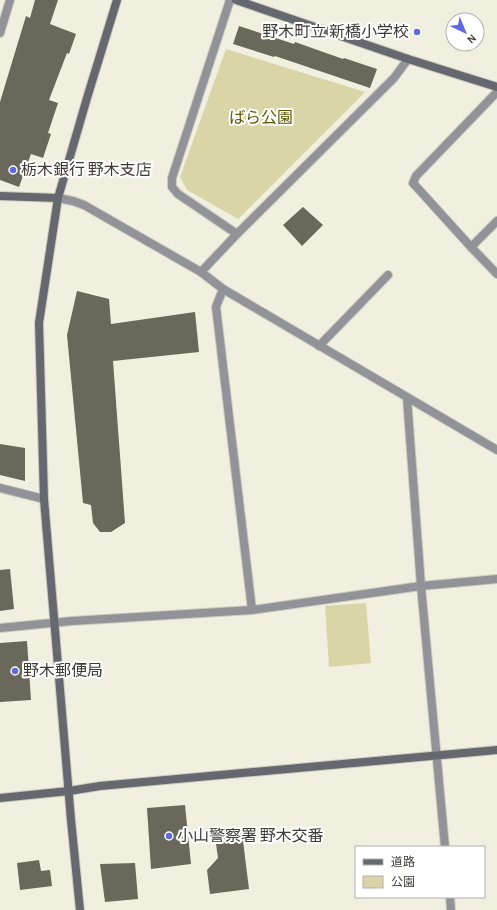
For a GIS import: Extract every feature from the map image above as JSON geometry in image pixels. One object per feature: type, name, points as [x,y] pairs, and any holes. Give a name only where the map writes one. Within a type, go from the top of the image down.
[{"type":"street","points":[[0,33],[10,0]]},
{"type":"street","points":[[80,910],[44,498],[39,323],[58,198],[117,0]]},
{"type":"street","points":[[230,0],[172,178],[172,187],[178,194],[237,234]]},
{"type":"street","points":[[236,0],[408,59],[497,87]]},
{"type":"street","points":[[201,272],[237,234],[394,78],[408,59]]},
{"type":"street","points":[[497,92],[416,176],[413,184],[497,274]]},
{"type":"street","points":[[0,196],[58,198],[73,200],[84,205],[201,272],[223,289],[497,450]]},
{"type":"street","points":[[471,247],[497,221]]},
{"type":"street","points":[[319,346],[388,275]]},
{"type":"street","points":[[223,289],[216,307],[252,610]]},
{"type":"street","points":[[407,398],[421,586],[445,846]]},
{"type":"street","points":[[0,488],[44,498]]},
{"type":"street","points":[[0,628],[55,624],[72,621],[252,610],[421,586],[497,579]]},
{"type":"street","points":[[0,798],[69,791],[100,786],[497,750]]},
{"type":"street","points":[[450,898],[451,910]]},
{"type":"green space","name":"ばら公園","points":[[226,49],[365,92],[238,219],[187,190],[180,177]]},
{"type":"green space","points":[[366,603],[371,663],[329,667],[325,606]]},
{"type":"building","points":[[35,0],[58,0],[50,24],[76,34],[49,100],[58,103],[48,133],[51,134],[43,158],[31,154],[19,187],[0,180],[0,102],[26,16],[30,18]]},
{"type":"building","points":[[239,26],[294,44],[295,42],[377,69],[370,88],[275,56],[274,57],[233,44]]},
{"type":"building","points":[[303,207],[323,225],[302,246],[283,225]]},
{"type":"building","points":[[77,291],[109,299],[111,324],[195,312],[199,352],[113,361],[125,523],[111,532],[100,532],[93,523],[91,505],[83,503],[67,335]]},
{"type":"building","points":[[0,444],[25,448],[25,481],[0,475]]},
{"type":"building","points":[[10,569],[14,609],[0,611],[0,570]]},
{"type":"building","name":"野木郵便局","points":[[27,641],[31,700],[0,702],[0,643]]},
{"type":"building","name":"小山警察署 野木交番","points":[[185,805],[191,864],[151,869],[147,808]]},
{"type":"building","points":[[242,833],[249,889],[210,894],[207,870],[218,858],[215,837]]},
{"type":"building","points":[[39,860],[41,871],[50,870],[52,886],[20,890],[17,863]]},
{"type":"building","points":[[135,863],[138,899],[105,902],[100,864]]},
{"type":"place","name":"野木町立 新橋小学校","points":[[417,32]]},
{"type":"place","name":"栃木銀行 野木支店","points":[[13,170]]},
{"type":"place","name":"野木郵便局","points":[[15,671]]},
{"type":"place","name":"小山警察署 野木交番","points":[[169,836]]}]
